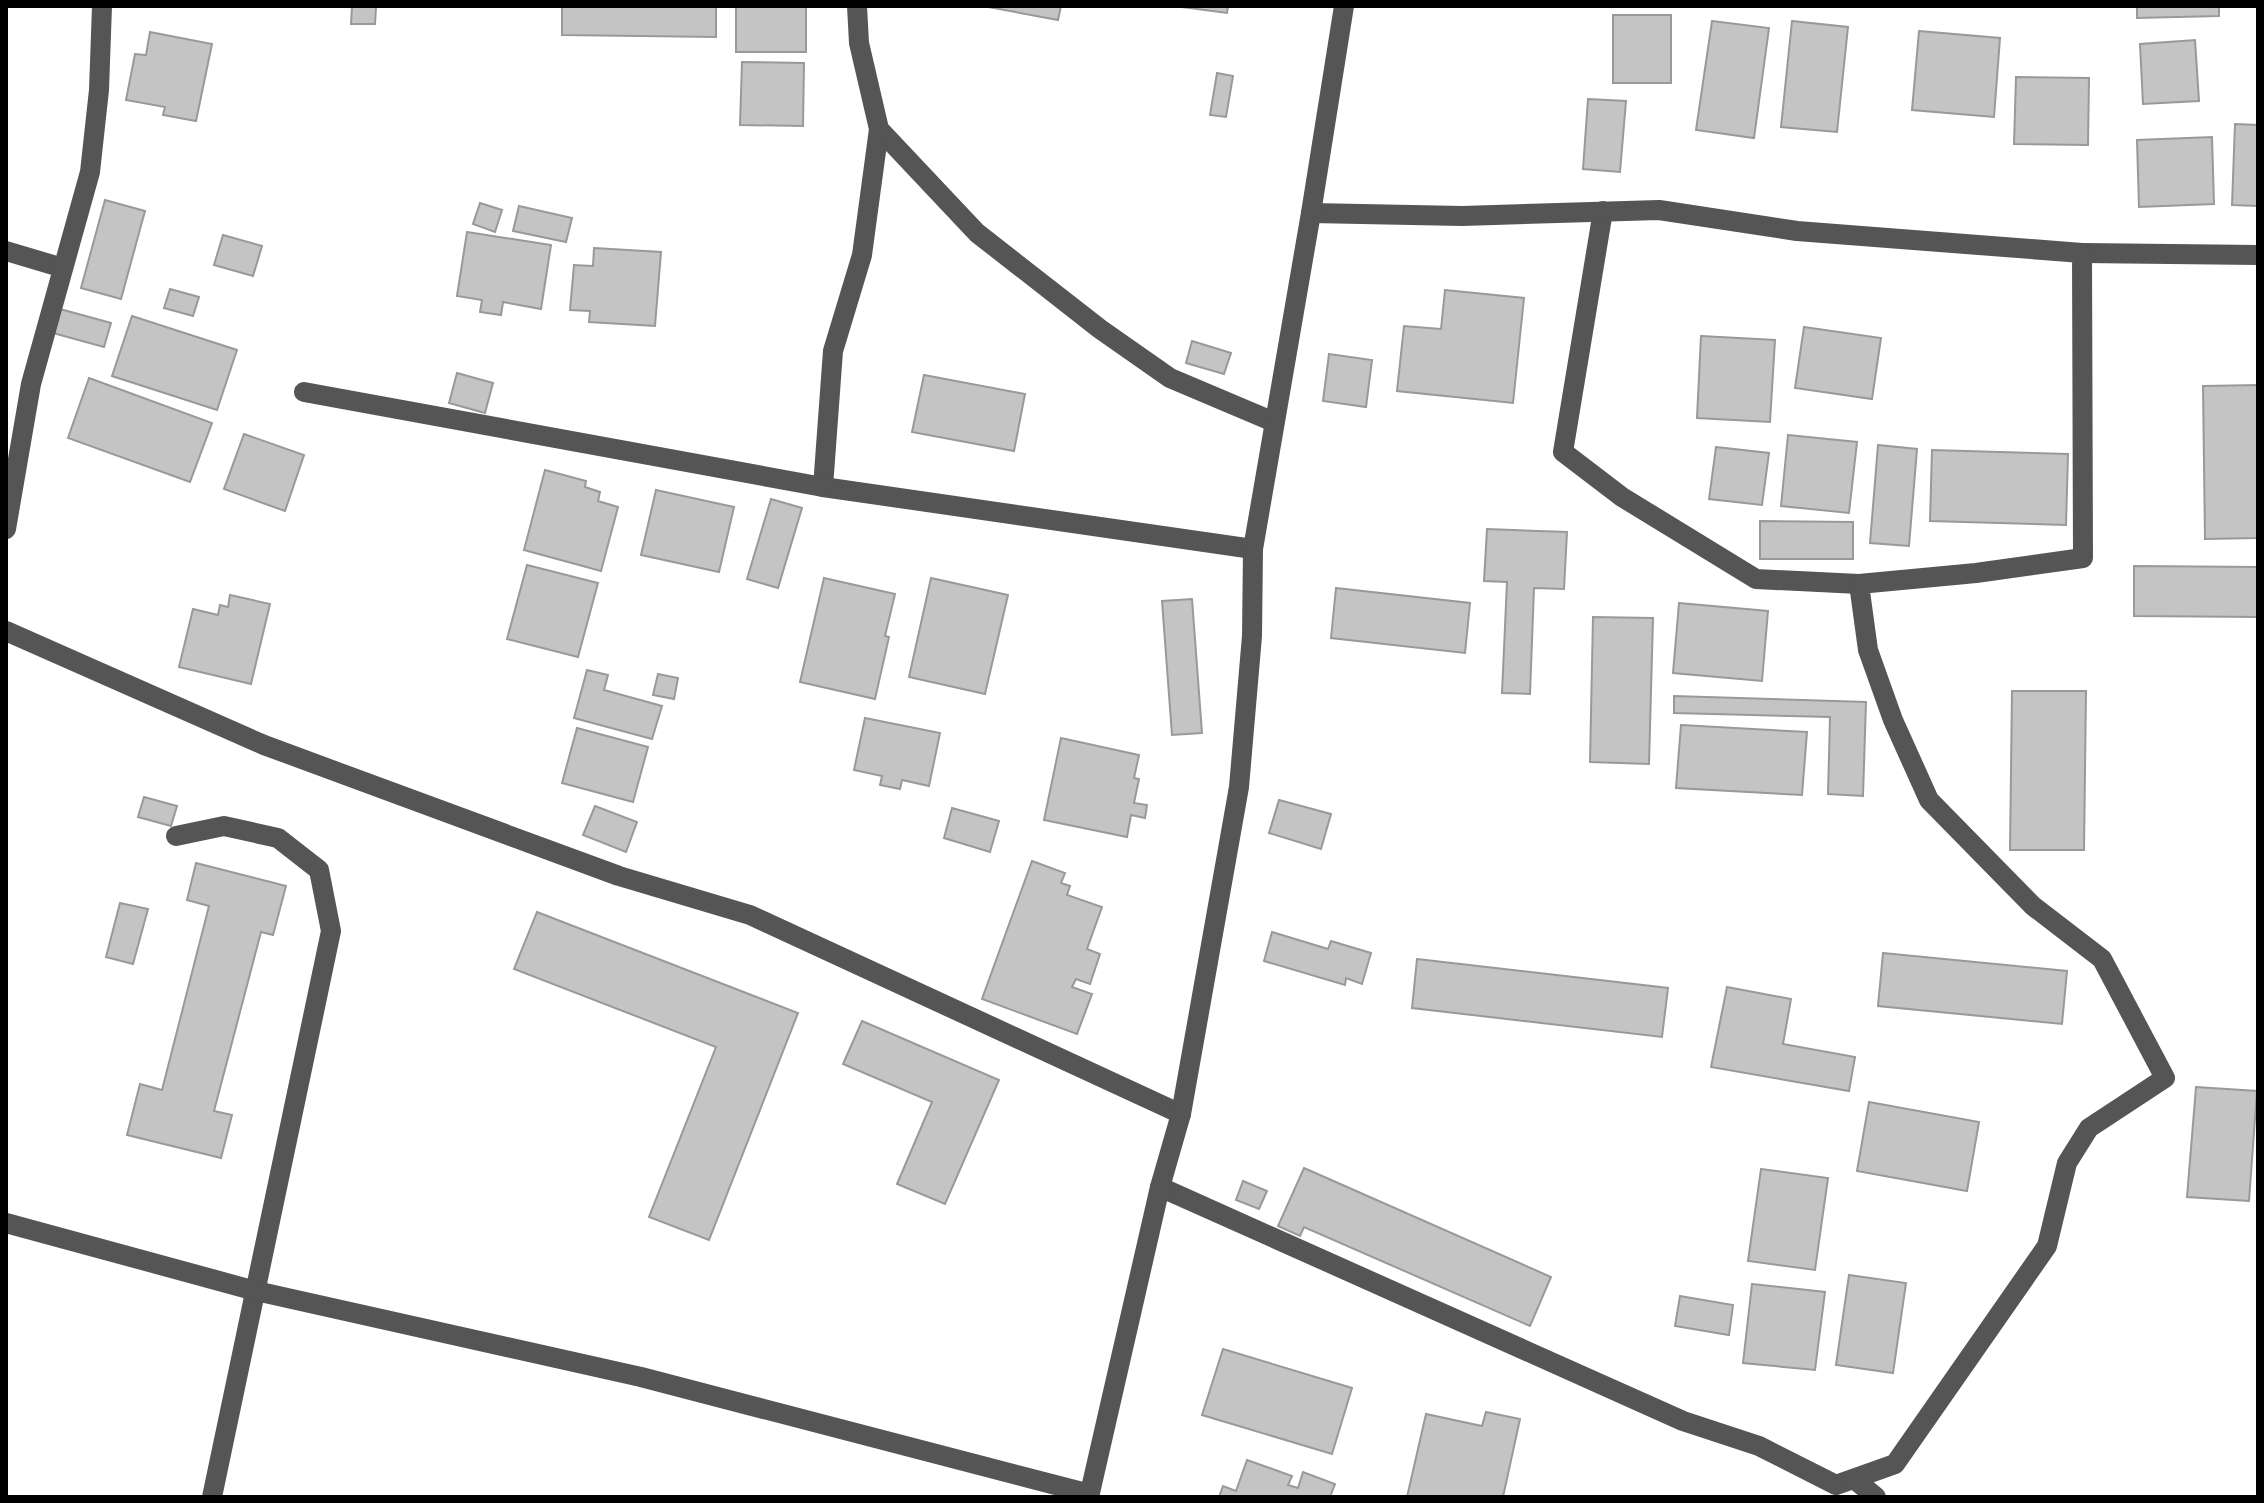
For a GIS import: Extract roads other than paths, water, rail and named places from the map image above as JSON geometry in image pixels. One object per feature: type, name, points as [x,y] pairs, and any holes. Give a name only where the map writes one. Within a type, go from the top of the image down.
[{"type":"street","points":[[6,529],[31,384],[90,172],[99,90],[102,6]]},
{"type":"street","points":[[823,487],[833,351],[862,255],[879,129],[859,43],[857,6]]},
{"type":"street","points":[[6,1223],[256,1291],[641,1377],[1089,1496],[1160,1187],[1181,1114],[1239,787],[1252,636],[1253,549],[1344,6]]},
{"type":"street","points":[[879,129],[977,233],[1100,329],[1170,378],[1274,422]]},
{"type":"street","points":[[1311,213],[1462,216],[1659,210],[1797,231],[2082,253],[2258,255]]},
{"type":"street","points":[[1603,211],[1563,452],[1622,497],[1756,579],[1859,584],[1976,573],[2083,558],[2082,253]]},
{"type":"street","points":[[6,251],[63,268]]},
{"type":"street","points":[[304,392],[823,487],[1253,549]]},
{"type":"street","points":[[1160,1187],[1683,1421],[1759,1446],[1836,1485],[1895,1464],[2047,1246],[2067,1163],[2089,1128],[2165,1078],[2102,959],[2033,906],[1929,800],[1893,720],[1868,650],[1859,584]]},
{"type":"street","points":[[6,631],[264,745],[619,876],[750,915],[1181,1114]]},
{"type":"street","points":[[176,836],[224,826],[278,838],[319,870],[331,931],[212,1497]]},
{"type":"street","points":[[1854,1479],[1876,1497]]}]
